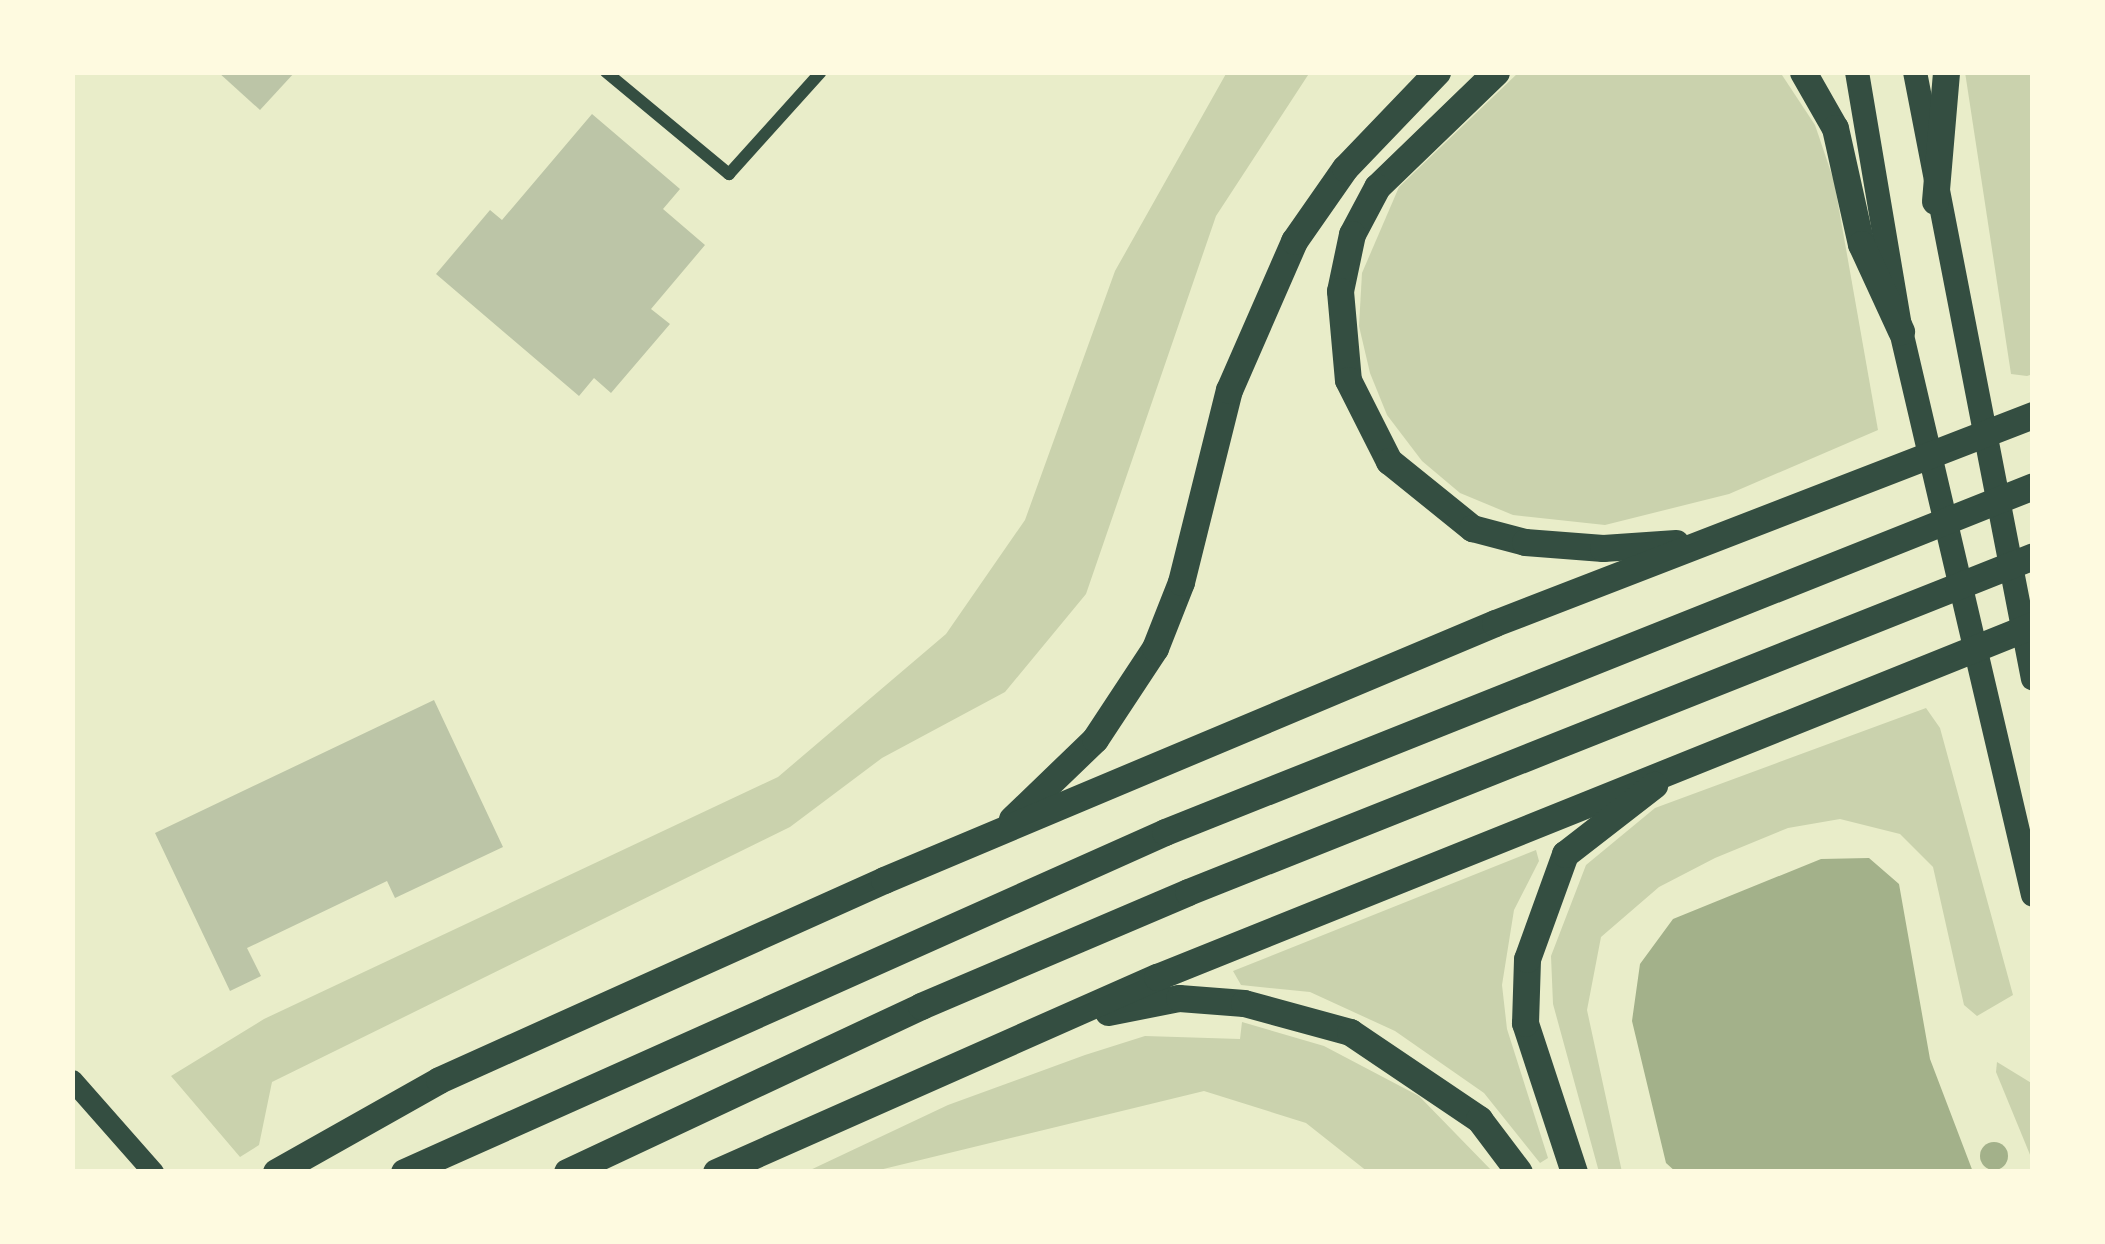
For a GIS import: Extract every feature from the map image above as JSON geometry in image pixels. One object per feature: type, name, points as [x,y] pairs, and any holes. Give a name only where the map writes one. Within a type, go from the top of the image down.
[{"type":"highway","points":[[1000,831],[1127,697],[1180,582],[1252,323],[1294,241],[1345,168],[1437,72]]},
{"type":"highway","points":[[1496,72],[1377,187],[1352,234],[1340,291],[1341,336],[1365,422],[1425,497],[1472,527],[1525,542],[1604,548],[1710,539]]},
{"type":"highway","points":[[1802,72],[1835,128],[1861,244],[1900,331]]},
{"type":"highway","points":[[1857,72],[1900,331],[2033,895]]},
{"type":"highway","points":[[1915,72],[1935,201],[2033,679]]},
{"type":"highway","points":[[1935,201],[1946,72]]},
{"type":"highway","points":[[276,1172],[439,1080],[1000,831],[1710,539],[2033,415]]},
{"type":"highway","points":[[404,1172],[990,907],[2033,486]]},
{"type":"highway","points":[[567,1172],[921,1006],[1188,892],[2033,556]]},
{"type":"highway","points":[[716,1172],[1046,1028],[1694,758],[2033,625]]},
{"type":"highway","points":[[1574,1172],[1525,1023],[1539,911],[1565,854],[1592,827],[1694,758]]},
{"type":"highway","points":[[1046,1028],[1179,998],[1294,1014],[1350,1032],[1424,1075],[1479,1119],[1520,1172]]},
{"type":"main road","points":[[72,1080],[153,1172]]},
{"type":"street","points":[[606,72],[729,174],[821,72]]},
{"type":"shaded area","points":[[1227,72],[1310,72],[1216,216],[1086,594],[1005,692],[882,758],[790,827],[272,1082],[259,1145],[240,1157],[171,1076],[264,1019],[778,777],[946,634],[1025,520],[1115,271]]},
{"type":"shaded area","points":[[1519,72],[1780,72],[1815,125],[1834,181],[1878,430],[1729,494],[1605,525],[1513,515],[1460,493],[1422,461],[1387,415],[1370,373],[1359,326],[1362,273],[1399,187]]},
{"type":"shaded area","points":[[1965,72],[2033,72],[2033,374],[2027,376],[2011,374]]},
{"type":"shaded area","points":[[1926,708],[1940,728],[2013,995],[1977,1016],[1964,1005],[1933,867],[1900,834],[1840,819],[1788,828],[1715,858],[1659,887],[1601,937],[1587,1010],[1622,1172],[1599,1172],[1553,1004],[1551,956],[1586,865],[1655,808]]},
{"type":"shaded area","points":[[1536,850],[1539,861],[1514,910],[1502,985],[1507,1029],[1548,1158],[1540,1163],[1484,1093],[1395,1031],[1310,992],[1241,985],[1233,971]]},
{"type":"shaded area","points":[[1869,858],[1899,884],[1930,1059],[1973,1172],[1676,1172],[1666,1163],[1632,1021],[1640,964],[1673,919],[1821,859]]},
{"type":"shaded area","points":[[1242,1022],[1324,1046],[1419,1096],[1493,1172],[1368,1172],[1306,1123],[1204,1091],[871,1172],[806,1172],[948,1105],[1085,1055],[1145,1036],[1240,1039]]},
{"type":"shaded area","points":[[1997,1062],[2033,1084],[2033,1162],[1996,1072]]},
{"type":"shaded area","points":[[1994,1142],[2004,1146],[2008,1156],[2004,1166],[1994,1170],[1984,1166],[1980,1156],[1984,1146]]},
{"type":"building","points":[[218,72],[295,72],[260,110]]},
{"type":"building","points":[[592,114],[680,189],[663,209],[705,245],[651,309],[670,324],[611,393],[594,378],[579,396],[436,274],[490,210],[502,220]]},
{"type":"building","points":[[434,700],[503,847],[395,898],[387,881],[247,948],[261,976],[230,991],[155,833]]}]
